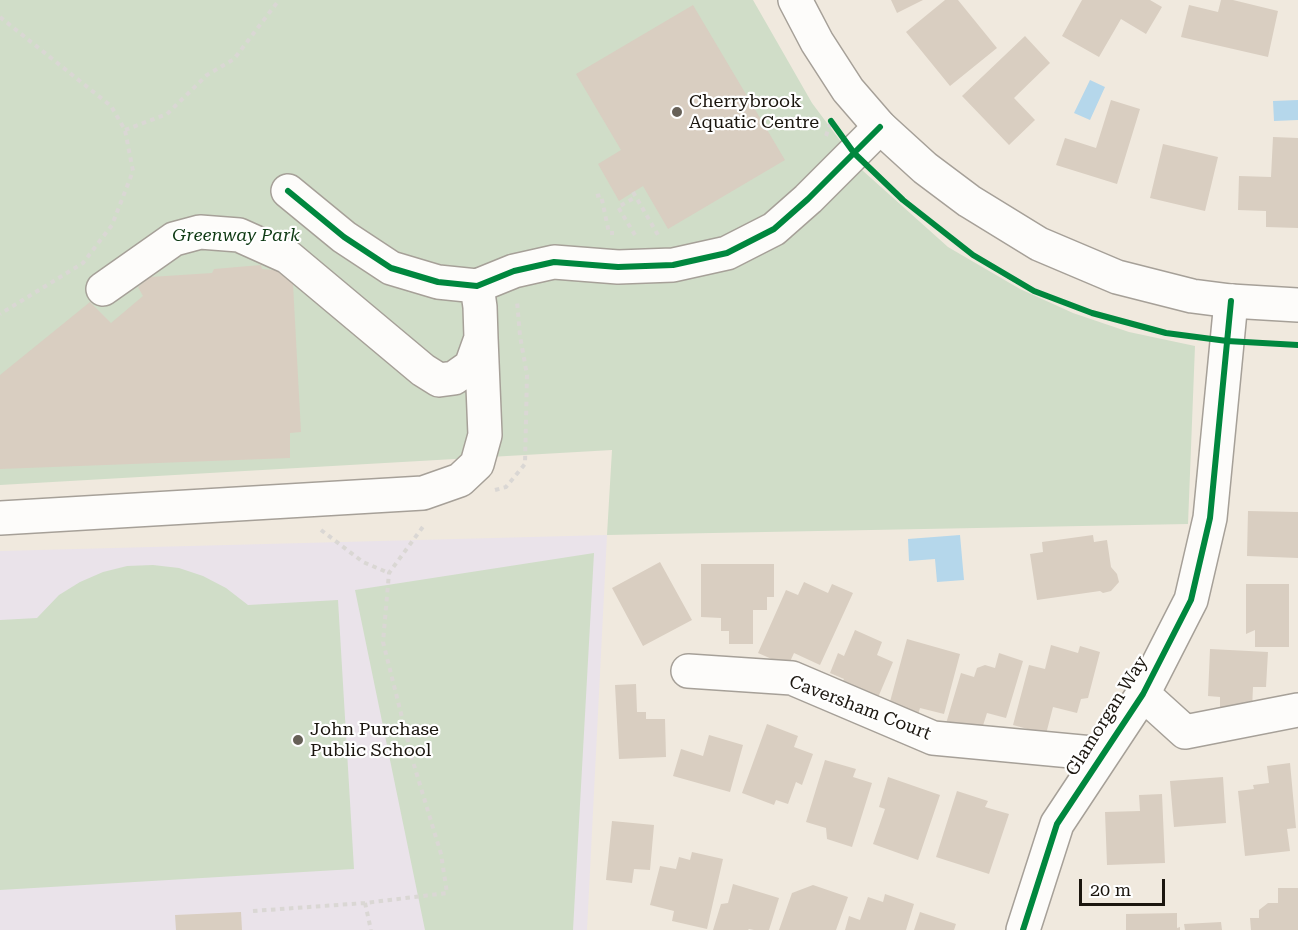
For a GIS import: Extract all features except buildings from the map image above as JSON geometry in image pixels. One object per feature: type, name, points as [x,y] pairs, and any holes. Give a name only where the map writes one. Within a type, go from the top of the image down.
[{"type":"street","points":[[795,0],[817,42],[848,90],[880,127],[925,168],[969,201],[1039,244],[1117,278],[1192,296],[1298,305]]},
{"type":"street","points":[[288,191],[344,237],[392,268],[438,282],[477,285],[514,271],[554,262],[618,267],[673,265],[727,253],[774,229],[808,199],[880,127]]},
{"type":"street","points":[[103,289],[174,239],[200,232],[239,235],[288,257],[423,370],[440,380],[454,378],[471,366],[481,338]]},
{"type":"street","points":[[0,518],[423,493],[460,480],[477,464],[485,435],[477,285]]},
{"type":"street","name":"Glamorgan Way","points":[[1023,930],[1057,824],[1143,694],[1191,600],[1210,518],[1231,301]]},
{"type":"street","name":"Caversham Court","points":[[688,671],[792,678],[933,738],[1103,754]]},
{"type":"street","points":[[1143,694],[1185,732],[1298,710]]},
{"type":"path","points":[[125,130],[167,114],[207,75],[234,59],[279,0]]},
{"type":"path","points":[[0,17],[111,106],[125,130],[133,171],[112,225],[83,263],[0,314]]},
{"type":"path","points":[[825,138],[831,121]]},
{"type":"path","points":[[831,121],[854,153]]},
{"type":"path","points":[[596,196],[601,195],[609,232],[618,234]]},
{"type":"path","points":[[626,235],[635,236],[618,207],[635,195],[660,238]]},
{"type":"path","points":[[485,492],[506,487],[525,464],[527,375],[520,336],[514,271]]},
{"type":"path","points":[[285,501],[363,562],[388,573]]},
{"type":"path","points":[[253,911],[365,903],[447,893],[441,854],[414,765],[383,642],[388,573],[429,519]]},
{"type":"path","points":[[365,903],[371,930]]},
{"type":"shaded area","name":"John Purchase Public School","points":[[607,535],[587,930],[0,930],[0,551]]},
{"type":"green space","name":"Greenway Park","points":[[0,0],[753,0],[812,103],[862,170],[948,247],[1020,289],[1073,313],[1129,332],[1195,346],[1188,524],[607,535],[612,450],[0,485]]},
{"type":"green space","points":[[594,553],[573,930],[425,930],[355,590]]},
{"type":"green space","points":[[153,565],[179,568],[203,576],[226,588],[248,605],[338,600],[354,869],[0,890],[0,620],[37,618],[59,595],[80,582],[103,572],[127,566]]},
{"type":"water","points":[[1090,80],[1105,87],[1090,120],[1074,113]]},
{"type":"water","points":[[1298,100],[1298,120],[1274,121],[1273,101]]},
{"type":"water","points":[[960,535],[964,580],[937,582],[935,559],[909,561],[908,539]]},
{"type":"cycle path","points":[[831,121],[854,153],[903,200],[973,255],[1034,291],[1092,313],[1166,333],[1227,341],[1298,345]]},
{"type":"cycle path","points":[[288,191],[344,237],[391,268],[438,282],[477,286],[514,271],[554,262],[618,267],[673,265],[727,253],[774,229],[808,199],[880,127]]},
{"type":"cycle path","points":[[1023,930],[1057,824],[1143,694],[1191,600],[1210,518],[1231,301]]},
{"type":"place","name":"Cherrybrook Aquatic Centre","points":[[677,112]]},
{"type":"place","name":"John Purchase Public School","points":[[298,740]]}]
